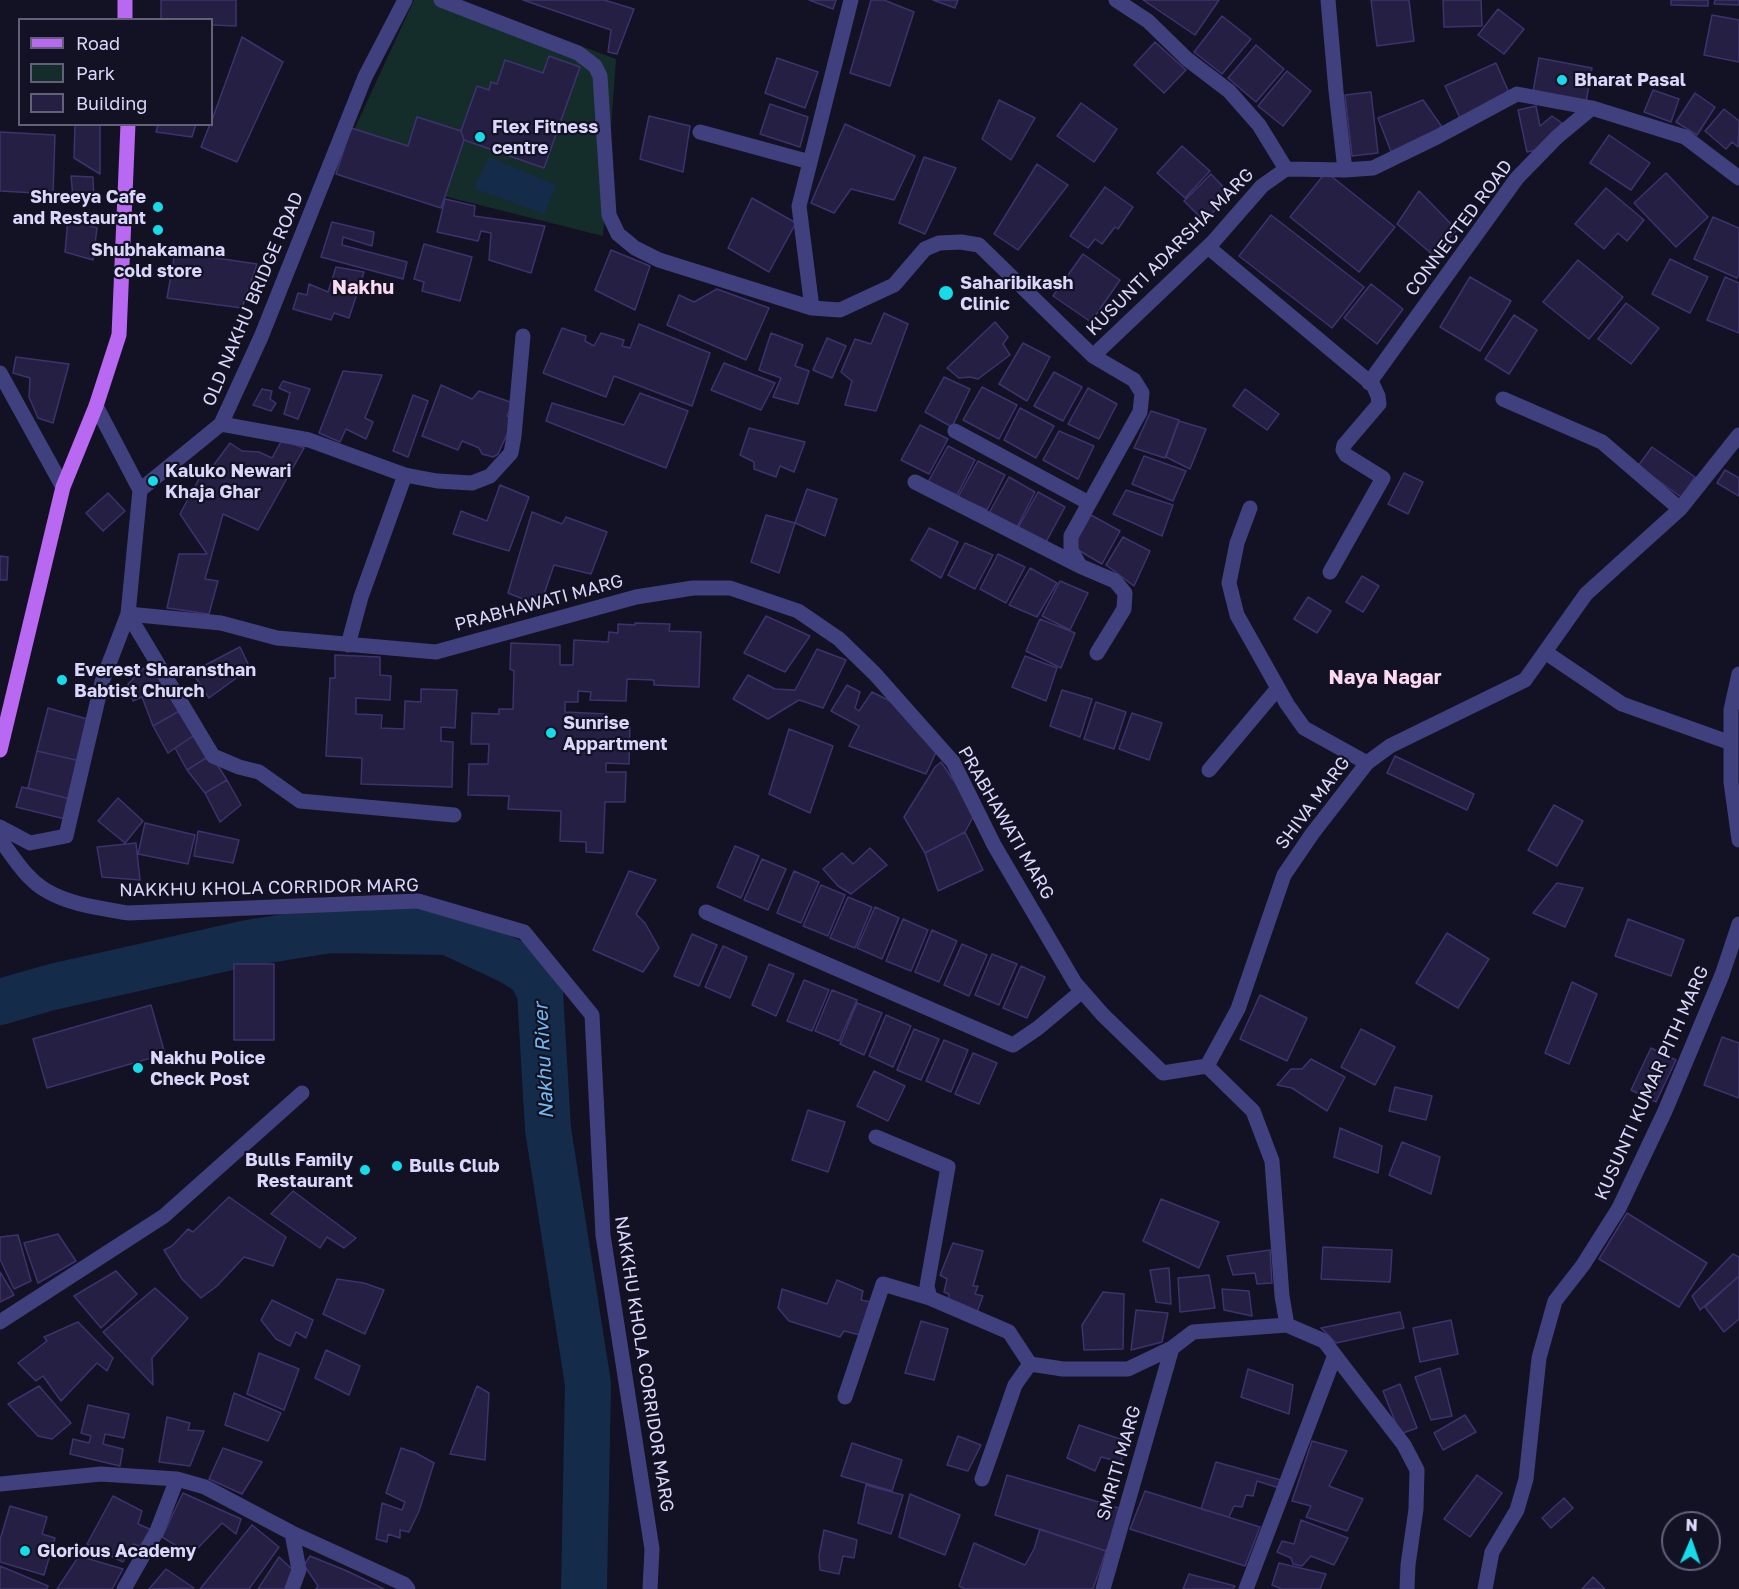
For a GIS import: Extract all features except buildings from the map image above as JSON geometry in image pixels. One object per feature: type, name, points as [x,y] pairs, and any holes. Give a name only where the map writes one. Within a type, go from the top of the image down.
[{"type":"main road","points":[[125,0],[125,18]]},
{"type":"main road","points":[[0,750],[63,487],[96,406],[119,335],[128,126]]},
{"type":"street","name":"OLD NAKHU BRIDGE ROAD","points":[[140,490],[221,424],[261,337],[365,77],[405,0]]},
{"type":"street","points":[[441,0],[453,7],[578,53],[595,66],[600,76],[609,215],[618,234],[635,248],[680,267],[812,308],[840,310],[894,285],[925,249],[939,243],[961,242],[979,245],[1094,356],[1134,380],[1142,393],[1140,412],[1071,536],[1071,550],[1080,566]]},
{"type":"street","points":[[812,308],[799,206],[851,0]]},
{"type":"street","points":[[1116,0],[1148,21],[1187,59],[1229,91],[1260,125],[1286,169],[1373,168],[1517,94],[1592,108],[1685,137],[1739,178]]},
{"type":"street","points":[[1328,0],[1345,170]]},
{"type":"street","name":"CONNECTED ROAD","points":[[1370,382],[1517,178],[1557,138],[1592,108]]},
{"type":"street","points":[[700,132],[810,162]]},
{"type":"street","name":"KUSUNTI ADARSHA MARG","points":[[1094,356],[1208,247],[1262,186],[1286,169]]},
{"type":"street","points":[[1208,247],[1370,382],[1378,396],[1379,404],[1344,445],[1343,450],[1346,455],[1382,475],[1383,478],[1330,572]]},
{"type":"street","points":[[221,424],[309,440],[405,475],[437,481],[472,483],[490,476],[511,453],[523,336]]},
{"type":"street","points":[[0,373],[63,487]]},
{"type":"street","points":[[1503,399],[1602,442],[1680,509]]},
{"type":"street","points":[[0,827],[30,843],[66,836],[102,682],[128,614],[140,490],[96,406]]},
{"type":"street","points":[[955,431],[1089,503]]},
{"type":"street","name":"SHIVA MARG","points":[[1207,1066],[1238,1010],[1284,875],[1312,834],[1367,763],[1390,746],[1525,680],[1586,594],[1680,509],[1739,435]]},
{"type":"street","points":[[348,645],[361,597],[405,475]]},
{"type":"street","points":[[915,482],[1080,566],[1115,581],[1125,593],[1124,609],[1097,653]]},
{"type":"street","points":[[1250,508],[1237,543],[1229,583],[1237,615],[1287,704],[1305,728],[1367,763]]},
{"type":"street","name":"PRABHAWATI MARG","points":[[128,614],[221,623],[277,638],[436,652],[636,597],[693,588],[730,588],[798,611],[839,639],[875,674],[953,762],[994,845],[1075,983],[1103,1015],[1163,1073],[1207,1066]]},
{"type":"street","points":[[128,614],[213,756],[239,767],[260,772],[300,801],[454,815]]},
{"type":"street","points":[[1545,652],[1622,704],[1731,743]]},
{"type":"street","points":[[1739,674],[1731,710],[1731,782],[1739,840]]},
{"type":"street","points":[[1209,770],[1278,688]]},
{"type":"street","name":"NAKKHU KHOLA CORRIDOR MARG","points":[[0,839],[25,873],[46,891],[86,905],[128,913],[418,902],[524,933],[592,1015],[603,1235],[652,1549],[650,1589]]},
{"type":"street","points":[[706,912],[1013,1045],[1038,1028],[1082,991]]},
{"type":"street","name":"KUSUNTI KUMAR PITH MARG","points":[[1485,1589],[1492,1552],[1517,1510],[1526,1479],[1539,1358],[1555,1301],[1584,1265],[1619,1208],[1665,1111],[1722,975],[1739,924]]},
{"type":"street","points":[[1207,1066],[1253,1111],[1272,1161],[1282,1296],[1287,1325]]},
{"type":"street","points":[[0,1322],[164,1216],[302,1094]]},
{"type":"street","points":[[876,1137],[948,1167],[927,1286],[930,1298]]},
{"type":"street","points":[[845,1397],[883,1284],[930,1298],[1009,1332],[1030,1364],[1063,1369],[1128,1369],[1172,1348],[1193,1332],[1287,1325],[1324,1341],[1404,1445],[1417,1470],[1416,1509],[1407,1589]]},
{"type":"street","name":"SMRITI MARG","points":[[1103,1589],[1172,1348]]},
{"type":"street","points":[[1246,1589],[1335,1355]]},
{"type":"street","points":[[982,1479],[1016,1385],[1030,1364]]},
{"type":"street","points":[[0,1484],[100,1474],[177,1479],[205,1487],[292,1533],[406,1586]]},
{"type":"street","points":[[124,1589],[157,1531],[177,1479]]},
{"type":"street","points":[[292,1533],[299,1570],[292,1589]]},
{"type":"green space","name":"Flex Fitness centre","points":[[414,0],[457,0],[616,59],[603,236],[336,169]]},
{"type":"water","points":[[489,157],[556,185],[544,214],[474,188]]},
{"type":"waterway","name":"Nakhu River","points":[[0,1002],[52,987],[248,943],[330,930],[448,932],[530,973],[540,992],[548,1129],[588,1384],[584,1589]]},
{"type":"place","name":"Bharat Pasal","points":[[1562,80]]},
{"type":"place","name":"Flex Fitness centre","points":[[480,137]]},
{"type":"place","name":"Shreeya Cafe and Restaurant","points":[[158,207]]},
{"type":"place","name":"Shubhakamana cold store","points":[[158,230]]},
{"type":"place","name":"Saharibikash Clinic","points":[[946,293]]},
{"type":"place","name":"Kaluko Newari Khaja Ghar","points":[[153,481]]},
{"type":"place","name":"Everest Sharansthan Babtist Church","points":[[62,680]]},
{"type":"place","name":"Sunrise Appartment","points":[[551,733]]},
{"type":"place","name":"Nakhu Police Check Post","points":[[138,1068]]},
{"type":"place","name":"Bulls Club","points":[[397,1166]]},
{"type":"place","name":"Bulls Family Restaurant","points":[[365,1170]]},
{"type":"place","name":"Glorious Academy","points":[[25,1551]]},
{"type":"district","name":"Nakhu","points":[[363,288]]},
{"type":"district","name":"Naya Nagar","points":[[1385,678]]}]
